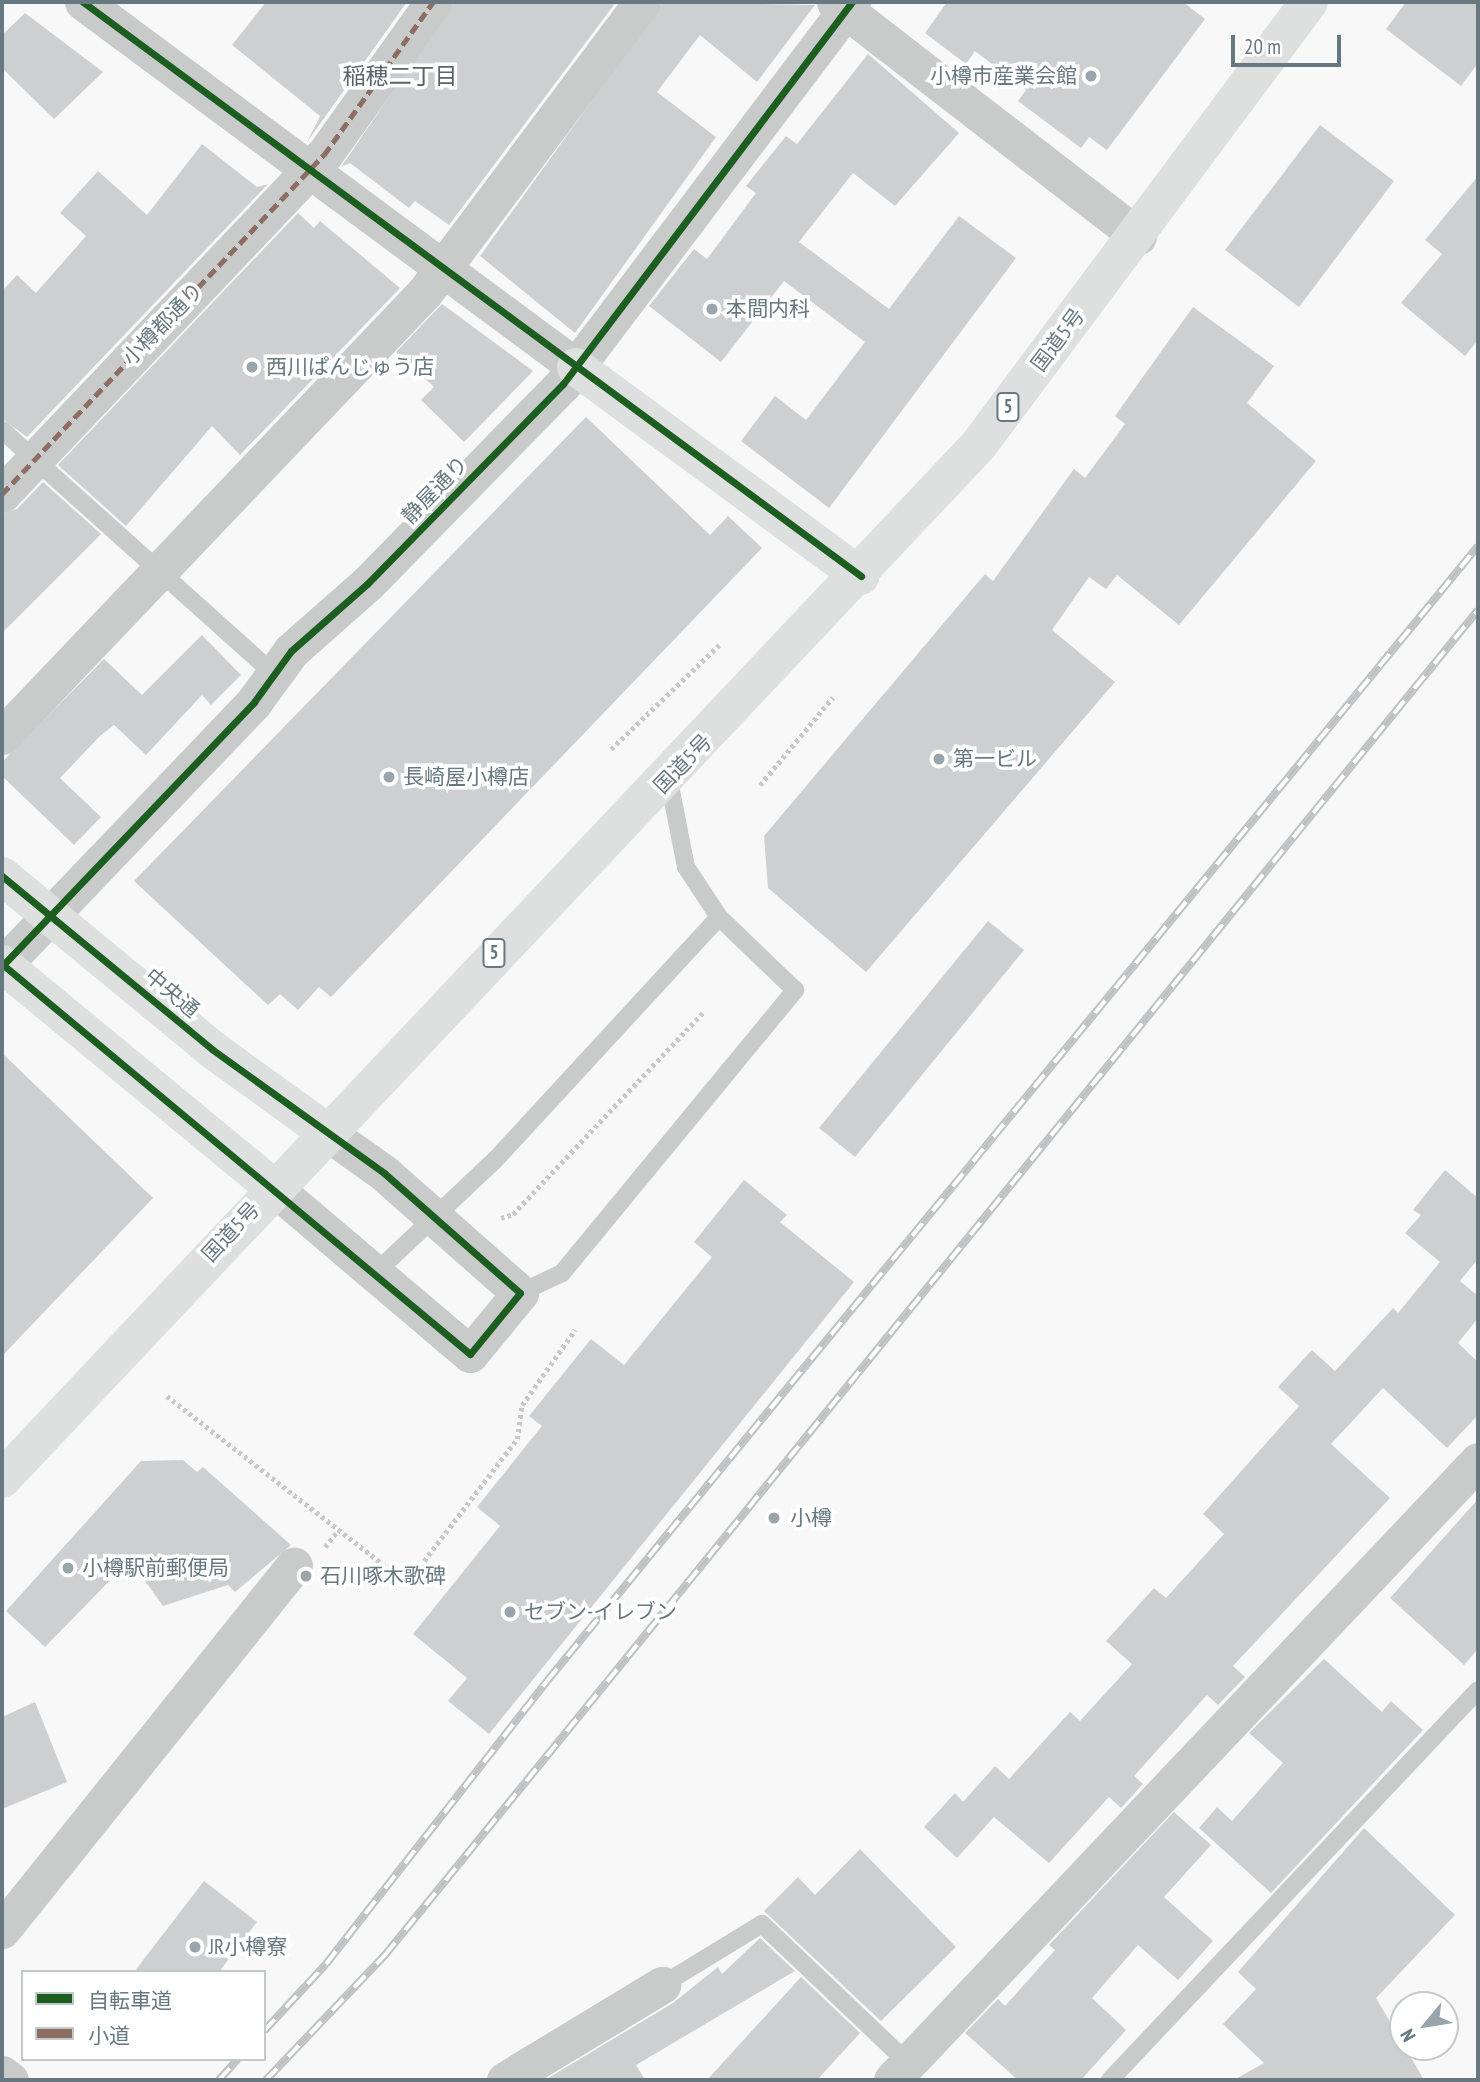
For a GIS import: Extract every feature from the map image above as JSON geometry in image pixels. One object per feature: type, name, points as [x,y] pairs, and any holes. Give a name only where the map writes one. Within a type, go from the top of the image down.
[{"type":"main road","name":"国道5号","points":[[2,1479],[542,901],[669,780],[861,576],[978,446],[1138,236],[1309,2]]},
{"type":"main road","points":[[576,367],[861,576]]},
{"type":"main road","name":"中央通","points":[[2,876],[213,1049],[325,1131]]},
{"type":"main road","points":[[2,965],[273,1187]]},
{"type":"street","points":[[83,2],[315,164],[576,367]]},
{"type":"street","name":"小樽都通り","points":[[2,494],[315,164],[433,2]]},
{"type":"street","points":[[2,736],[163,569],[445,267],[642,2]]},
{"type":"street","points":[[844,4],[1138,236]]},
{"type":"street","name":"静屋通り","points":[[2,965],[274,674],[576,367],[844,4]]},
{"type":"street","points":[[273,1187],[470,1354],[520,1293],[435,1219],[325,1131]]},
{"type":"street","points":[[908,2075],[1478,1461]]},
{"type":"street","points":[[2,1930],[309,1556]]},
{"type":"street","points":[[505,2080],[662,1985]]},
{"type":"street","points":[[2,2074],[9,2080]]},
{"type":"lane","points":[[2,430],[163,569],[274,674]]},
{"type":"lane","points":[[520,1293],[562,1273],[795,990],[719,917],[686,867],[669,780]]},
{"type":"lane","points":[[374,1274],[435,1219],[719,917]]},
{"type":"lane","points":[[1110,2080],[1478,1690]]},
{"type":"lane","points":[[662,1985],[762,1924],[908,2075]]},
{"type":"path","points":[[611,749],[719,645]]},
{"type":"path","points":[[760,785],[833,697]]},
{"type":"path","points":[[501,1218],[513,1214],[704,1011]]},
{"type":"path","points":[[167,1395],[336,1534],[407,1583],[517,1438],[523,1405],[575,1330]]},
{"type":"path","points":[[309,1556],[336,1534]]},
{"type":"building","points":[[266,2],[407,2],[307,142],[320,116],[232,45]]},
{"type":"building","points":[[454,2],[616,2],[449,225],[415,201],[409,208],[350,163],[341,167]]},
{"type":"building","points":[[663,2],[815,5],[757,82],[700,35],[657,92],[716,137],[575,333],[480,256]]},
{"type":"building","name":"小樽市産業会館","points":[[947,2],[1183,2],[1205,19],[1107,150],[1089,137],[1081,148],[1018,101],[1026,90],[975,51],[966,64],[925,33]]},
{"type":"building","points":[[1406,2],[1478,2],[1478,63],[1461,86],[1386,29]]},
{"type":"building","points":[[25,13],[103,72],[54,119],[2,68],[2,35]]},
{"type":"building","points":[[868,54],[959,133],[895,206],[853,173],[799,242],[889,309],[959,216],[1016,258],[829,508],[741,441],[775,396],[806,420],[865,342],[784,281],[721,362],[649,306],[694,249],[707,259],[756,193],[746,186],[786,136],[797,144]]},
{"type":"building","points":[[1320,125],[1394,181],[1299,307],[1225,250]]},
{"type":"building","points":[[202,144],[257,187],[268,184],[27,437],[2,419],[2,291],[17,275],[36,293],[86,236],[60,213],[98,171],[147,215]]},
{"type":"building","points":[[1478,176],[1478,340],[1465,356],[1401,303],[1442,254],[1425,240]]},
{"type":"building","points":[[298,213],[314,228],[320,221],[400,288],[240,455],[212,426],[126,526],[58,465]]},
{"type":"building","points":[[442,304],[533,371],[464,442],[421,400],[434,387],[396,352]]},
{"type":"building","points":[[1193,307],[1274,366],[1247,403],[1316,461],[1179,625],[1117,575],[1106,589],[1089,577],[1052,630],[1115,682],[866,972],[768,888],[764,836],[985,574],[993,581],[1074,469],[1085,478],[1125,424],[1115,416]]},
{"type":"building","name":"長崎屋小樽店","points":[[586,417],[710,535],[728,516],[762,548],[331,997],[319,987],[298,1010],[280,994],[268,1005],[134,881]]},
{"type":"building","points":[[43,482],[101,534],[2,633],[2,514],[17,509]]},
{"type":"building","points":[[202,635],[241,675],[211,705],[202,695],[146,755],[114,725],[100,736],[60,778],[101,817],[74,845],[2,776],[2,762],[104,659],[142,695]]},
{"type":"building","points":[[988,921],[1024,950],[855,1157],[819,1128]]},
{"type":"building","points":[[2,1053],[153,1198],[2,1356]]},
{"type":"building","points":[[1445,1170],[1478,1198],[1478,1259],[1460,1281],[1478,1296],[1478,1318],[1458,1343],[1478,1362],[1478,1415],[1447,1448],[1383,1388],[1331,1444],[1390,1498],[1233,1666],[1245,1677],[1218,1705],[1207,1695],[1134,1776],[1143,1784],[1121,1808],[1109,1797],[1049,1863],[994,1817],[957,1858],[924,1827],[955,1793],[963,1802],[995,1766],[1009,1779],[1070,1712],[1080,1721],[1132,1664],[1106,1641],[1154,1588],[1166,1598],[1224,1534],[1203,1514],[1299,1406],[1278,1387],[1312,1350],[1335,1371],[1393,1308],[1398,1313],[1440,1262],[1405,1233],[1421,1215],[1413,1210]]},
{"type":"building","points":[[744,1180],[787,1215],[780,1222],[854,1282],[489,1734],[448,1701],[467,1678],[413,1634],[500,1526],[477,1507],[542,1426],[529,1416],[591,1339],[624,1365],[712,1257],[694,1242]]},
{"type":"building","points":[[183,1460],[197,1472],[203,1467],[291,1545],[235,1592],[228,1585],[163,1606],[130,1560],[45,1647],[6,1611],[141,1461]]},
{"type":"building","points":[[1478,1499],[1478,1649],[1464,1665],[1390,1598]]},
{"type":"building","points":[[1324,1659],[1382,1712],[1391,1701],[1423,1730],[1271,1893],[1199,1828],[1217,1807],[1232,1821],[1283,1763],[1249,1733]]},
{"type":"building","points":[[35,1702],[67,1782],[2,1809],[2,1717]]},
{"type":"building","points":[[1174,1812],[1211,1845],[1164,1897],[1213,1941],[1178,1980],[1138,1945],[1092,1998],[1126,2030],[1081,2080],[1018,2080],[965,2033],[998,1999],[1005,2006],[1055,1950],[1049,1945]]},
{"type":"building","points":[[1364,1828],[1455,1915],[1376,1998],[1389,2020],[1389,2061],[1413,2061],[1424,2080],[1234,2080],[1264,2063],[1223,2024],[1256,1989],[1238,1972]]},
{"type":"building","points":[[860,1849],[956,1947],[881,2021],[764,1911],[798,1877],[815,1895]]},
{"type":"building","name":"JR小樽寮","points":[[204,1881],[257,1922],[221,1970],[136,1970]]},
{"type":"building","points":[[760,1938],[795,1971],[636,2065],[645,2080],[545,2080],[673,2003],[718,1967],[722,1974]]},
{"type":"building","points":[[801,1977],[860,2033],[817,2080],[707,2080]]},
{"type":"railway","points":[[266,2029],[326,1964],[547,1681],[1478,546]]},
{"type":"railway","points":[[266,2080],[385,1955],[1478,610]]},
{"type":"railway","points":[[219,2080],[236,2061]]},
{"type":"marked path","points":[[2,494],[324,155],[433,2]]},
{"type":"cycle path","points":[[83,2],[861,576]]},
{"type":"cycle path","points":[[2,966],[254,702],[291,651],[367,584],[563,384],[852,2]]},
{"type":"cycle path","points":[[2,876],[213,1050],[384,1173],[520,1293],[470,1354],[2,964]]},
{"type":"place","name":"小樽市産業会館","points":[[1091,76]]},
{"type":"place","name":"本間内科","points":[[712,309]]},
{"type":"place","name":"西川ぱんじゅう店","points":[[252,367]]},
{"type":"place","name":"第一ビル","points":[[939,759]]},
{"type":"place","name":"長崎屋小樽店","points":[[389,777]]},
{"type":"place","name":"小樽","points":[[774,1518]]},
{"type":"place","name":"小樽駅前郵便局","points":[[68,1568]]},
{"type":"place","name":"石川啄木歌碑","points":[[306,1576]]},
{"type":"place","name":"セブン-イレブン","points":[[510,1612]]},
{"type":"place","name":"JR小樽寮","points":[[195,1947]]},
{"type":"district","name":"稲穂二丁目","points":[[400,76]]}]
